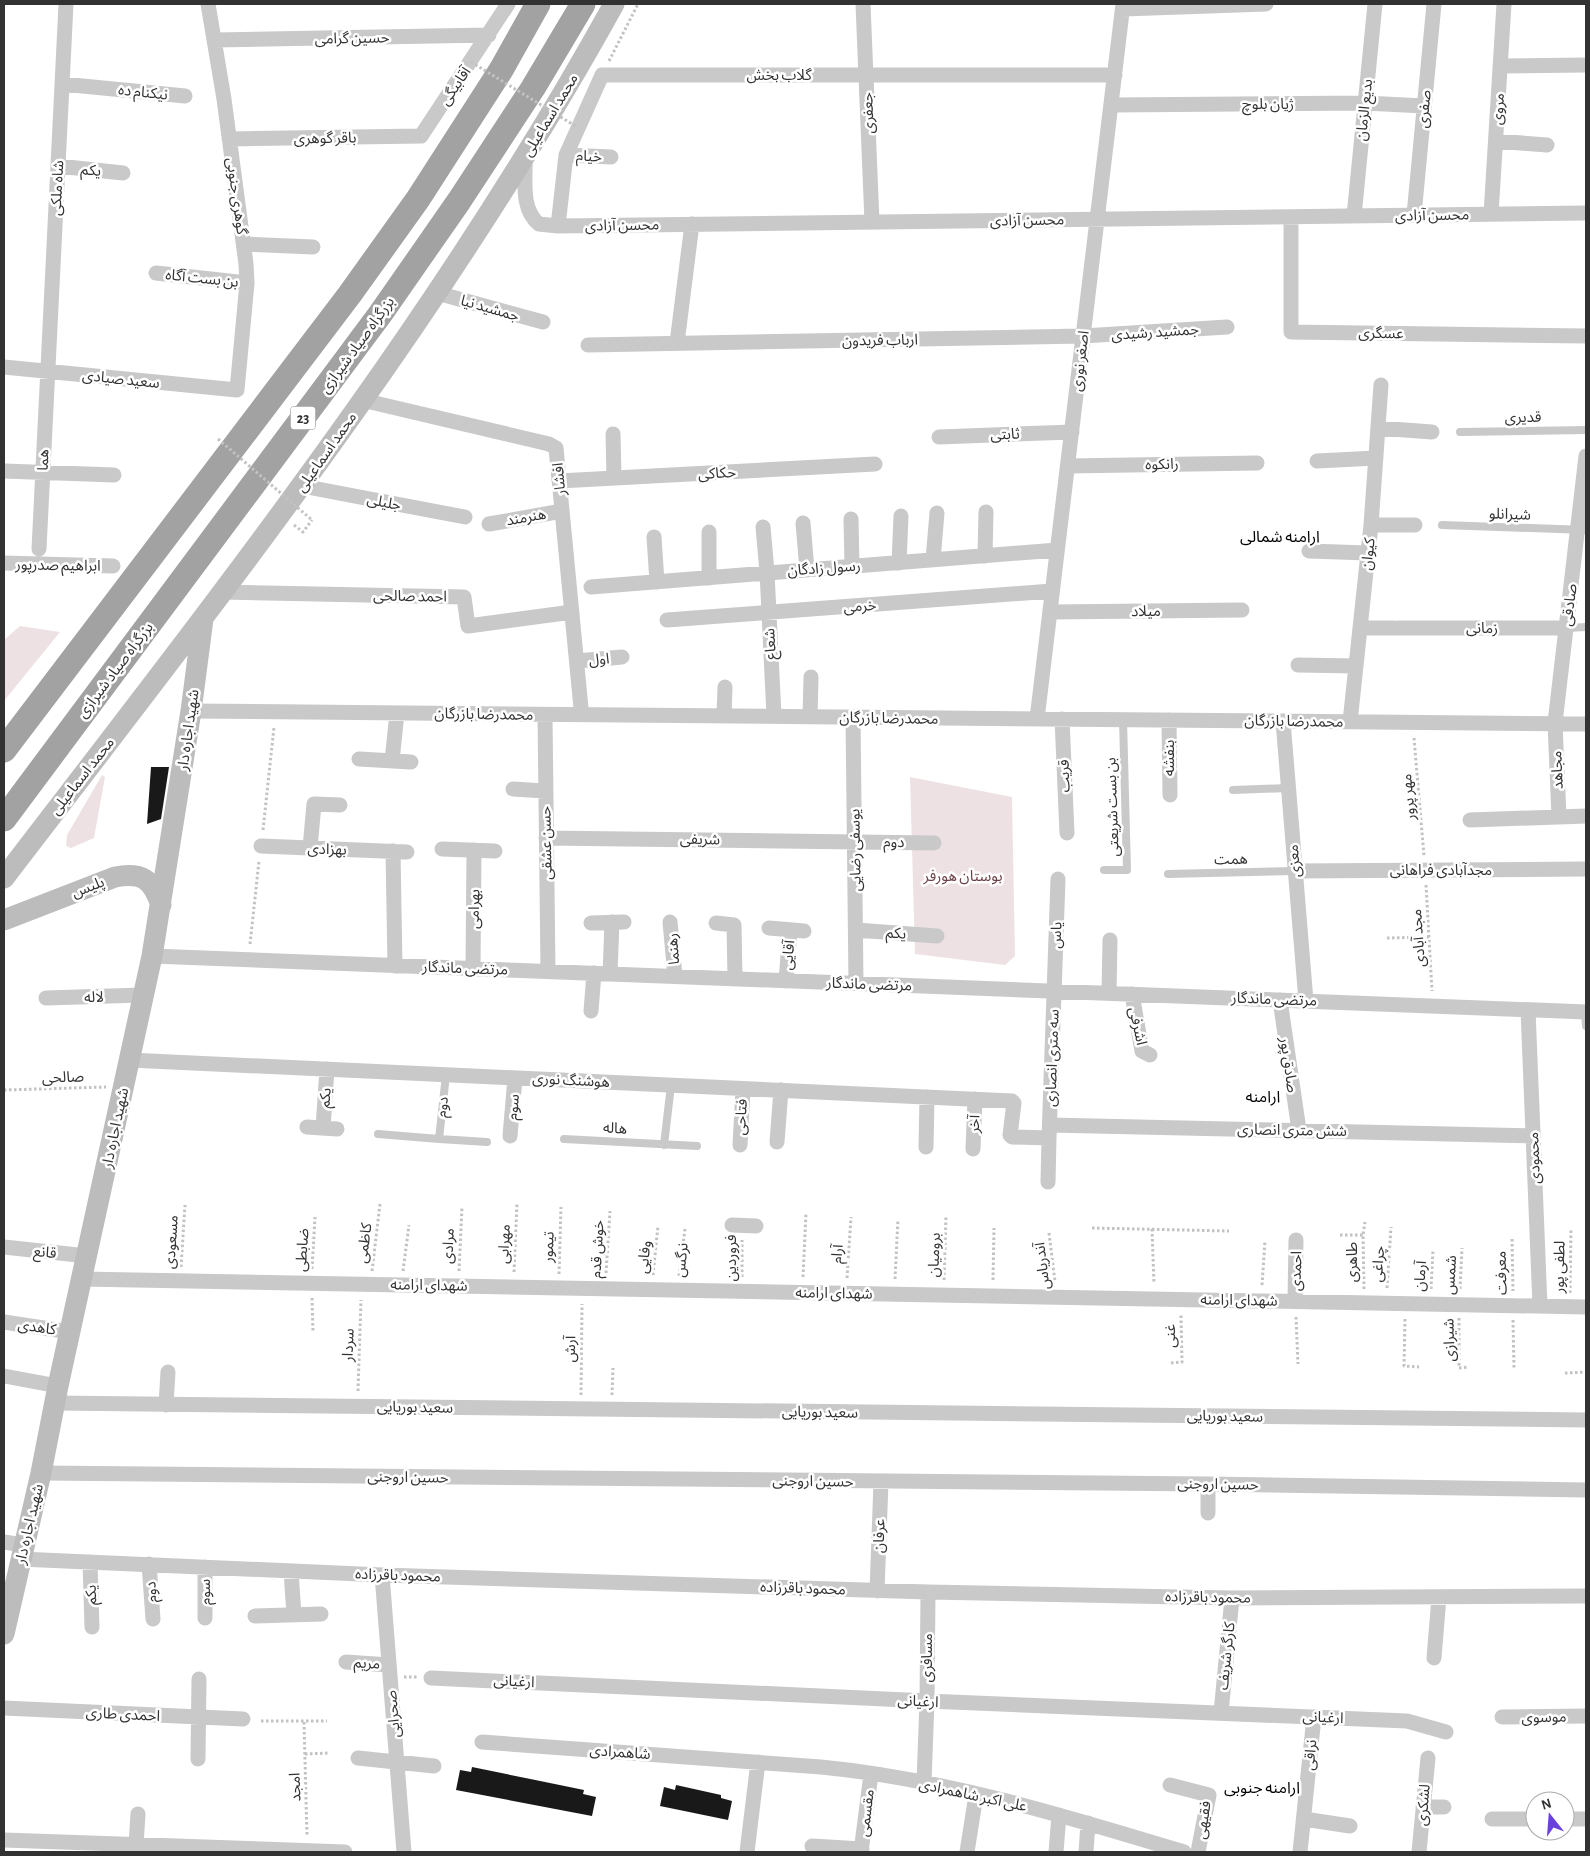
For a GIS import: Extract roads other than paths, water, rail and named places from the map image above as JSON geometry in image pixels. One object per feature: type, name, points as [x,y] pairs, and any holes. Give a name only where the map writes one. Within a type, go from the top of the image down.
[{"type":"highway","name":"23","points":[[4,750],[350,294],[418,199],[501,70],[538,4]]},
{"type":"highway","name":"بزرگراه صیاد شیرازی","points":[[4,819],[381,313],[464,193],[533,88],[583,4]]},
{"type":"main road","name":"محمد اسماعیلی","points":[[4,878],[302,486],[437,293],[525,157],[614,4]]},
{"type":"main road","name":"شهید اجاره دار","points":[[4,1634],[16,1548],[40,1473],[130,1060],[142,995],[152,956],[191,711],[203,618]]},
{"type":"main road","name":"پلیس","points":[[4,920],[114,877],[124,875],[132,875],[150,882],[161,905]]},
{"type":"street","name":"شاه ملکی","points":[[48,371],[66,4]]},
{"type":"street","name":"گوهری جنوبی","points":[[208,4],[215,40],[244,244],[247,283],[238,390]]},
{"type":"street","name":"آقابیگی","points":[[421,136],[508,4]]},
{"type":"street","name":"جعفری","points":[[863,4],[872,222]]},
{"type":"street","points":[[1123,6],[1266,4]]},
{"type":"street","name":"بدیع الزمان","points":[[1354,216],[1375,4]]},
{"type":"street","name":"صفری","points":[[1414,215],[1434,4]]},
{"type":"street","name":"مروی","points":[[1491,214],[1504,4]]},
{"type":"street","name":"اصغر نوری","points":[[1037,719],[1123,6]]},
{"type":"street","name":"حسین گرامی","points":[[215,40],[488,35]]},
{"type":"street","points":[[1500,66],[1586,65]]},
{"type":"street","name":"گلاب بخش","points":[[566,155],[602,75],[1115,75]]},
{"type":"street","name":"نیکنام ده","points":[[62,84],[185,96]]},
{"type":"street","name":"ژیان بلوچ","points":[[1111,105],[1365,104],[1424,106]]},
{"type":"street","name":"باقر گوهری","points":[[229,139],[421,136]]},
{"type":"street","points":[[1496,141],[1546,145]]},
{"type":"street","points":[[558,226],[566,155]]},
{"type":"street","name":"خیام","points":[[566,155],[611,157]]},
{"type":"street","name":"محسن آزادی","points":[[525,157],[526,200],[528,208],[539,224],[558,226],[1586,213]]},
{"type":"street","name":"یکم","points":[[58,166],[123,173]]},
{"type":"street","name":"عسگری","points":[[1291,217],[1291,332],[1586,336]]},
{"type":"street","points":[[677,343],[692,224]]},
{"type":"street","points":[[244,244],[313,247]]},
{"type":"street","name":"بن بست آگاه","points":[[156,273],[247,283]]},
{"type":"street","name":"جمشید نیا","points":[[437,293],[543,322]]},
{"type":"street","name":"جمشید رشیدی","points":[[1083,336],[1227,327]]},
{"type":"street","name":"ارباب فریدون","points":[[588,345],[1083,336]]},
{"type":"street","name":"سعید صیادی","points":[[4,367],[238,390]]},
{"type":"street","name":"هما","points":[[39,549],[48,371]]},
{"type":"street","name":"کیوان","points":[[1350,722],[1371,525],[1381,385]]},
{"type":"street","name":"افشار","points":[[362,400],[549,444],[556,448],[582,708]]},
{"type":"street","points":[[1378,428],[1432,432]]},
{"type":"street","name":"ثابتی","points":[[939,437],[1072,432]]},
{"type":"street","points":[[613,434],[614,478]]},
{"type":"street","name":"صادقی","points":[[1555,724],[1566,628],[1582,530],[1586,456]]},
{"type":"street","points":[[1317,461],[1376,458]]},
{"type":"street","name":"رانکوه","points":[[1068,466],[1257,463]]},
{"type":"street","name":"حکاکی","points":[[559,481],[875,464]]},
{"type":"street","points":[[4,470],[114,475]]},
{"type":"street","name":"جلیلی","points":[[302,486],[465,517]]},
{"type":"street","name":"هنرمند","points":[[489,524],[562,511]]},
{"type":"street","points":[[985,556],[986,512]]},
{"type":"street","points":[[933,560],[937,513]]},
{"type":"street","points":[[899,562],[901,516]]},
{"type":"street","points":[[852,519],[852,566]]},
{"type":"street","points":[[803,523],[807,570]]},
{"type":"street","points":[[1371,525],[1415,525]]},
{"type":"street","name":"شعاع","points":[[763,527],[768,572],[774,716]]},
{"type":"street","points":[[709,532],[709,578]]},
{"type":"street","points":[[654,537],[657,582]]},
{"type":"street","name":"رسول زادگان","points":[[591,587],[1057,550]]},
{"type":"street","points":[[1309,551],[1368,554]]},
{"type":"street","name":"ابراهیم صدرپور","points":[[4,564],[113,566]]},
{"type":"street","name":"خرمی","points":[[667,620],[1052,591]]},
{"type":"street","name":"احمد صالحی","points":[[222,592],[464,597],[468,626],[572,612]]},
{"type":"street","name":"میلاد","points":[[1050,612],[1242,610]]},
{"type":"street","name":"زمانی","points":[[1360,628],[1566,628]]},
{"type":"street","name":"اول","points":[[577,661],[622,657]]},
{"type":"street","points":[[1298,665],[1356,666]]},
{"type":"street","points":[[810,717],[811,677]]},
{"type":"street","points":[[724,687],[724,716]]},
{"type":"street","name":"محمدرضا بازرگان","points":[[191,711],[1586,724]]},
{"type":"street","points":[[392,761],[397,713]]},
{"type":"street","name":"حسن عشقی","points":[[544,714],[548,971]]},
{"type":"street","name":"یوسفی رضایی","points":[[853,717],[856,984]]},
{"type":"street","name":"قریب","points":[[1062,719],[1067,833]]},
{"type":"street","name":"بنفشه","points":[[1169,720],[1170,796]]},
{"type":"street","name":"معزی","points":[[1283,721],[1306,1001]]},
{"type":"street","name":"مجاهد","points":[[1555,724],[1558,817]]},
{"type":"street","points":[[359,759],[411,762]]},
{"type":"street","points":[[513,790],[545,791]]},
{"type":"street","points":[[310,848],[314,804],[340,805]]},
{"type":"street","points":[[1470,820],[1586,816]]},
{"type":"street","name":"شریفی","points":[[546,838],[854,841]]},
{"type":"street","name":"دوم","points":[[854,841],[934,843]]},
{"type":"street","name":"بهزادی","points":[[261,846],[400,852],[395,966]]},
{"type":"street","points":[[442,849],[495,851]]},
{"type":"street","name":"بهرامی","points":[[473,969],[474,850]]},
{"type":"street","name":"مجدآبادی فراهانی","points":[[1295,871],[1586,869]]},
{"type":"street","name":"یاس","points":[[1054,991],[1058,879]]},
{"type":"street","points":[[591,923],[618,922],[591,1011]]},
{"type":"street","name":"رهنما","points":[[670,922],[675,976]]},
{"type":"street","points":[[716,923],[734,925],[735,979]]},
{"type":"street","name":"آقایی","points":[[769,928],[797,931],[786,980]]},
{"type":"street","name":"یکم","points":[[856,930],[937,936]]},
{"type":"street","points":[[1109,993],[1112,940]]},
{"type":"street","name":"مرتضی ماندگار","points":[[152,956],[1433,1006],[1528,1010],[1586,1016]]},
{"type":"street","name":"سه متری انصاری","points":[[1048,1182],[1054,991]]},
{"type":"street","name":"اشرفی","points":[[1132,994],[1142,1051],[1150,1055]]},
{"type":"street","name":"لاله","points":[[46,998],[142,995]]},
{"type":"street","name":"صادق پور","points":[[1280,1000],[1298,1130]]},
{"type":"street","name":"محمودی","points":[[1528,1010],[1540,1306]]},
{"type":"street","name":"هوشنگ نوری","points":[[130,1060],[1012,1101]]},
{"type":"street","name":"یکم","points":[[307,1127],[330,1128],[327,1069]]},
{"type":"street","name":"سوم","points":[[510,1136],[515,1078]]},
{"type":"street","name":"فتاحی","points":[[740,1145],[743,1089]]},
{"type":"street","points":[[777,1142],[781,1090]]},
{"type":"street","points":[[926,1147],[928,1097]]},
{"type":"street","name":"آخر","points":[[973,1149],[975,1099]]},
{"type":"street","name":"شش متری انصاری","points":[[1012,1101],[1012,1138],[1050,1131],[1298,1130],[1533,1136]]},
{"type":"street","name":"احمدی","points":[[1295,1301],[1296,1240]]},
{"type":"street","name":"قانع","points":[[4,1248],[87,1256]]},
{"type":"street","name":"شهدای ارامنه","points":[[82,1279],[1586,1307]]},
{"type":"street","name":"کاهدی","points":[[4,1322],[70,1332]]},
{"type":"street","points":[[166,1405],[168,1372]]},
{"type":"street","name":"سعید بوریایی","points":[[4,1376],[56,1395],[166,1405],[1586,1420]]},
{"type":"street","name":"حسین اروجنی","points":[[40,1473],[1208,1484],[1586,1490]]},
{"type":"street","name":"عرفان","points":[[877,1591],[881,1482]]},
{"type":"street","points":[[1208,1484],[1208,1512]]},
{"type":"street","name":"محمود باقرزاده","points":[[16,1548],[90,1562],[382,1575],[877,1591],[1232,1598],[1586,1596]]},
{"type":"street","name":"یکم","points":[[90,1562],[92,1627]]},
{"type":"street","name":"دوم","points":[[149,1564],[153,1619]]},
{"type":"street","name":"سوم","points":[[205,1567],[205,1618]]},
{"type":"street","points":[[291,1571],[294,1615]]},
{"type":"street","name":"صحرایی","points":[[382,1575],[404,1852]]},
{"type":"street","name":"مسافری","points":[[924,1783],[928,1592]]},
{"type":"street","points":[[1434,1658],[1439,1597]]},
{"type":"street","name":"کارگر شریف","points":[[1221,1713],[1232,1598]]},
{"type":"street","points":[[255,1616],[322,1614]]},
{"type":"street","name":"مریم","points":[[346,1662],[389,1670]]},
{"type":"street","name":"ارغیانی","points":[[431,1678],[1407,1721],[1446,1732]]},
{"type":"street","points":[[198,1759],[199,1679]]},
{"type":"street","name":"احمدی طاری","points":[[4,1708],[243,1719]]},
{"type":"street","name":"موسوی","points":[[1502,1717],[1586,1716]]},
{"type":"street","name":"نراقی","points":[[1300,1852],[1314,1717]]},
{"type":"street","name":"شاهمرادی","points":[[482,1742],[758,1762]]},
{"type":"street","points":[[358,1758],[434,1766]]},
{"type":"street","name":"لشکری","points":[[1419,1852],[1428,1758]]},
{"type":"street","points":[[747,1852],[758,1762]]},
{"type":"street","name":"علی اکبر شاهمرادی","points":[[758,1762],[836,1768],[924,1783],[1059,1814],[1184,1852]]},
{"type":"street","name":"مقسمی","points":[[862,1850],[871,1774]]},
{"type":"street","name":"فقیهی","points":[[1170,1785],[1209,1795],[1198,1852]]},
{"type":"street","points":[[967,1852],[976,1795]]},
{"type":"street","points":[[1423,1807],[1444,1807]]},
{"type":"street","points":[[136,1845],[138,1814]]},
{"type":"street","points":[[1056,1852],[1059,1814]]},
{"type":"street","points":[[1492,1818],[1525,1819]]},
{"type":"street","points":[[1304,1819],[1350,1826]]},
{"type":"street","points":[[1086,1852],[1088,1823]]},
{"type":"street","points":[[4,1840],[214,1850],[345,1852]]},
{"type":"street","points":[[812,1846],[862,1850]]},
{"type":"lane","name":"قدیری","points":[[1460,432],[1586,430]]},
{"type":"lane","name":"شیرانلو","points":[[1442,525],[1582,530]]},
{"type":"lane","points":[[1566,628],[1586,627]]},
{"type":"lane","name":"بن بست شریعتی","points":[[1104,870],[1127,870],[1124,720]]},
{"type":"lane","points":[[1234,790],[1288,788]]},
{"type":"lane","name":"همت","points":[[1168,874],[1295,871]]},
{"type":"lane","name":"دوم","points":[[439,1139],[446,1075]]},
{"type":"lane","points":[[664,1144],[671,1085]]},
{"type":"lane","name":"دوم","points":[[378,1134],[487,1142]]},
{"type":"lane","name":"هاله","points":[[564,1139],[698,1146]]},
{"type":"district","name":"ارامنه شمالی","points":[[1280,536]]},
{"type":"district","name":"ارامنه","points":[[1263,1096]]},
{"type":"district","name":"ارامنه جنوبی","points":[[1262,1787]]},
{"type":"park label","name":"بوستان هورفر","points":[[963,876]]}]
